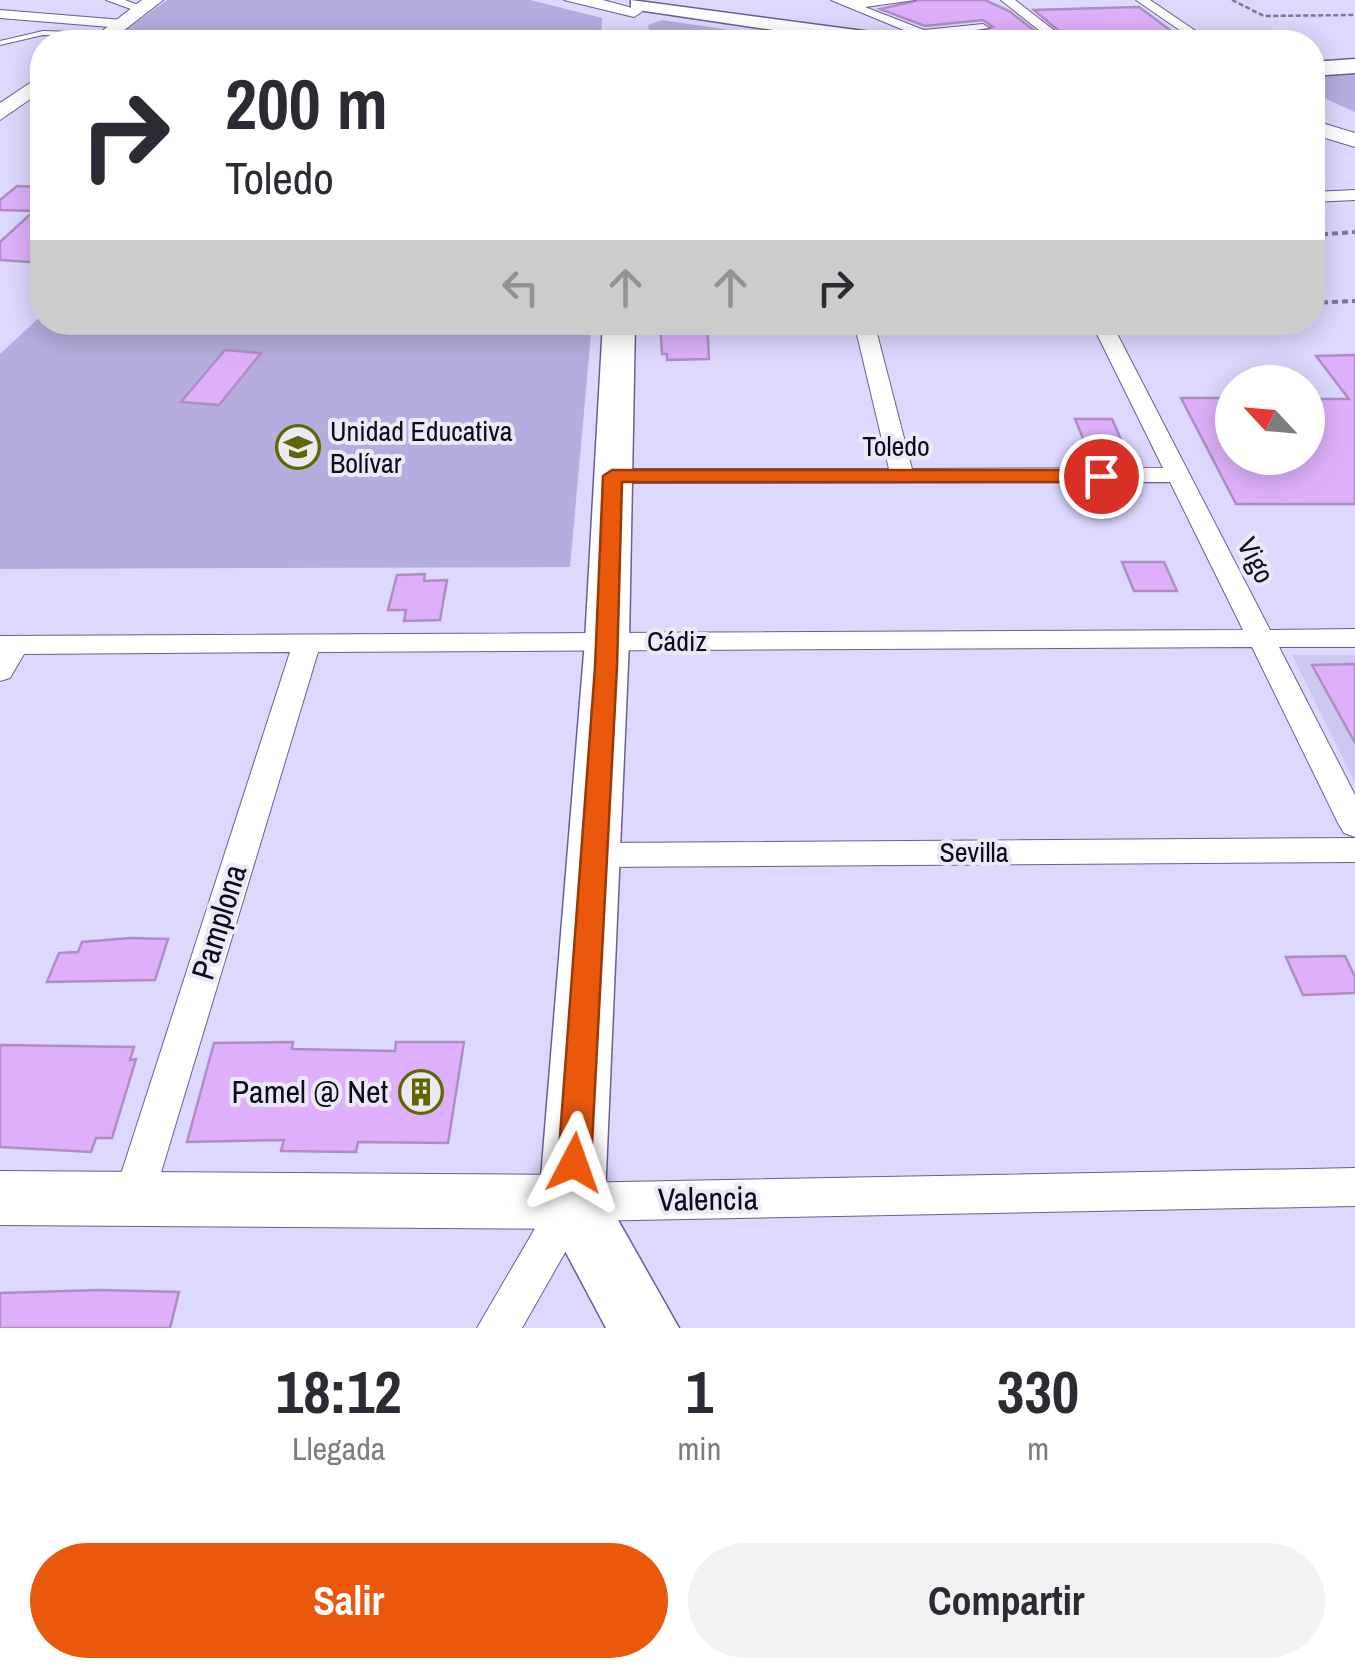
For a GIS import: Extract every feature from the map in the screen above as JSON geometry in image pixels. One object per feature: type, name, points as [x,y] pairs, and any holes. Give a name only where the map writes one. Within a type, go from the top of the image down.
[{"type":"main road","points":[[633,9],[766,30]]},
{"type":"main road","points":[[633,9],[799,30]]},
{"type":"main road","points":[[1325,59],[1355,58]]},
{"type":"main road","points":[[1325,68],[1355,66]]},
{"type":"main road","points":[[619,335],[607,641],[572,1202],[644,1328]]},
{"type":"street","points":[[112,0],[148,4]]},
{"type":"street","points":[[573,0],[633,9]]},
{"type":"street","points":[[842,2],[909,0]]},
{"type":"street","points":[[1007,0],[1046,30]]},
{"type":"street","points":[[1142,0],[1187,30]]},
{"type":"street","points":[[842,2],[904,30]]},
{"type":"street","points":[[114,30],[148,4]]},
{"type":"street","points":[[0,14],[87,30]]},
{"type":"street","points":[[970,30],[982,28]]},
{"type":"street","points":[[0,112],[30,91]]},
{"type":"street","points":[[1325,131],[1355,140]]},
{"type":"street","points":[[1325,196],[1355,195]]},
{"type":"street","points":[[867,335],[902,476]]},
{"type":"street","name":"Vigo","points":[[1109,335],[1355,825]]},
{"type":"street","name":"Toledo","points":[[612,476],[1180,476]]},
{"type":"street","name":"Cádiz","points":[[8,645],[1355,638]]},
{"type":"street","points":[[0,672],[8,645]]},
{"type":"street","name":"Pamplona","points":[[133,1198],[306,646]]},
{"type":"street","name":"Sevilla","points":[[594,855],[1355,850]]},
{"type":"street","name":"Valencia","points":[[0,1198],[572,1202],[1355,1187]]},
{"type":"street","points":[[498,1328],[572,1202]]},
{"type":"lane","points":[[0,44],[30,36]]},
{"type":"path","points":[[1232,0],[1262,16],[1355,15]]},
{"type":"path","points":[[1325,234],[1355,232]]},
{"type":"path","points":[[1325,302],[1355,301]]},
{"type":"shaded area","points":[[167,0],[530,0],[602,18],[602,30],[126,30]]},
{"type":"shaded area","points":[[662,20],[729,30],[649,30],[648,25]]},
{"type":"shaded area","points":[[1355,70],[1355,112],[1325,98],[1325,72]]},
{"type":"shaded area","name":"Unidad Educativa Bolívar","points":[[30,326],[30,335],[591,335],[570,567],[0,569],[0,354]]},
{"type":"shaded area","points":[[1292,655],[1355,655],[1355,783]]},
{"type":"building","points":[[919,0],[985,0],[1009,11],[1034,30],[981,30],[993,27],[983,20],[925,26],[880,9]]},
{"type":"building","points":[[1139,7],[1170,30],[1058,30],[1034,10]]},
{"type":"building","points":[[17,186],[30,187],[30,211],[0,210],[0,200]]},
{"type":"building","points":[[30,215],[30,262],[0,260],[0,242]]},
{"type":"building","points":[[661,335],[708,335],[709,359],[667,360],[667,354],[662,354]]},
{"type":"building","points":[[225,350],[261,353],[219,405],[181,402]]},
{"type":"building","points":[[1355,355],[1355,504],[1236,504],[1221,475],[1325,475],[1325,399],[1349,399],[1316,356]]},
{"type":"building","points":[[1181,398],[1215,398],[1215,464]]},
{"type":"building","points":[[1075,419],[1112,419],[1130,460],[1092,460]]},
{"type":"building","points":[[1122,562],[1164,562],[1177,591],[1134,591]]},
{"type":"building","points":[[425,574],[424,581],[447,580],[440,620],[404,621],[406,610],[388,610],[397,575]]},
{"type":"building","points":[[1355,664],[1355,743],[1312,665]]},
{"type":"building","points":[[168,939],[155,980],[47,982],[59,953],[78,952],[82,942]]},
{"type":"building","points":[[1345,956],[1355,977],[1355,993],[1303,995],[1286,957]]},
{"type":"building","points":[[293,1042],[292,1049],[395,1051],[396,1042],[464,1042],[448,1143],[358,1142],[356,1152],[281,1151],[284,1140],[187,1142],[214,1043]]},
{"type":"building","points":[[0,1045],[134,1047],[130,1060],[136,1059],[112,1138],[96,1138],[91,1152],[0,1147]]},
{"type":"building","points":[[179,1292],[170,1328],[0,1328],[0,1293]]},
{"type":"place","name":"Unidad Educativa Bolívar","points":[[298,447]]},
{"type":"place","name":"Pamel @ Net","points":[[421,1092]]},
{"type":"route","points":[[574,1163],[606,667],[612,476],[1101,476]]}]
